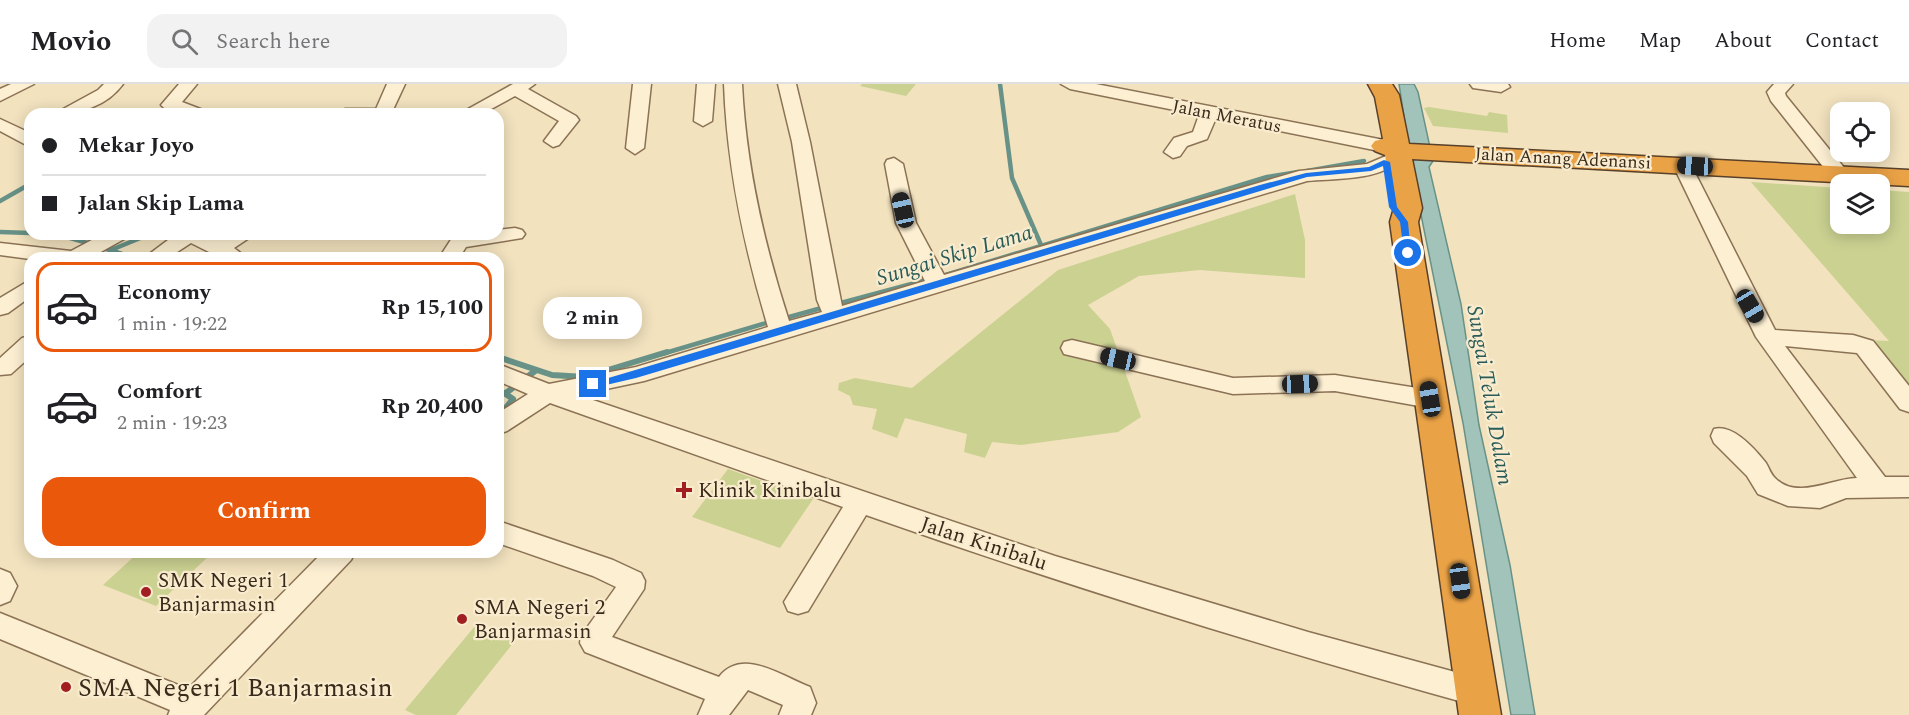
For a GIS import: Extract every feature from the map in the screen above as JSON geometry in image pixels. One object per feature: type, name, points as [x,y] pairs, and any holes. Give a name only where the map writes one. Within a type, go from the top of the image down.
[{"type":"highway","points":[[1381,87],[1377,94],[1394,153],[1393,207],[1404,222],[1478,704]]},
{"type":"highway","name":"Jalan Anang Adenansi","points":[[1394,153],[1442,152],[1839,174]]},
{"type":"highway","name":"Jalan Anang Adenansi","points":[[1890,177],[1909,178]]},
{"type":"street","points":[[0,96],[25,84]]},
{"type":"street","points":[[75,108],[104,94],[114,84]]},
{"type":"street","points":[[181,108],[170,105],[188,84]]},
{"type":"street","points":[[385,108],[396,84]]},
{"type":"street","points":[[635,148],[642,84]]},
{"type":"street","points":[[703,121],[706,84]]},
{"type":"street","points":[[734,84],[734,134],[747,208],[779,326]]},
{"type":"street","points":[[787,84],[804,153],[832,310]]},
{"type":"street","name":"Jalan Meratus","points":[[1070,84],[1394,153]]},
{"type":"street","points":[[1479,84],[1501,87]]},
{"type":"street","points":[[1784,84],[1776,92],[1777,97],[1839,174]]},
{"type":"street","points":[[481,108],[521,90],[570,120],[553,141]]},
{"type":"street","points":[[1173,152],[1180,142],[1202,135],[1209,113]]},
{"type":"street","points":[[0,124],[24,134]]},
{"type":"street","points":[[504,419],[536,386],[636,375],[779,326],[934,279],[1306,175],[1371,169],[1394,153]]},
{"type":"street","points":[[894,164],[906,223],[934,279]]},
{"type":"street","points":[[1682,165],[1767,337],[1879,488]]},
{"type":"street","points":[[504,235],[514,234]]},
{"type":"street","points":[[163,252],[181,240]]},
{"type":"street","points":[[202,240],[226,252]]},
{"type":"street","points":[[229,252],[240,240]]},
{"type":"street","points":[[453,252],[459,242],[473,240]]},
{"type":"street","points":[[34,252],[92,248]]},
{"type":"street","points":[[5,254],[24,253]]},
{"type":"street","points":[[0,308],[24,291]]},
{"type":"street","points":[[1767,337],[1853,343],[1864,347],[1909,404]]},
{"type":"street","points":[[1072,348],[1233,386],[1335,382],[1430,399]]},
{"type":"street","points":[[3,368],[24,349]]},
{"type":"street","points":[[504,431],[536,386]]},
{"type":"street","name":"Jalan Kinibalu","points":[[536,386],[860,502],[1304,645],[1478,704]]},
{"type":"street","points":[[1723,435],[1756,469],[1767,487],[1788,495],[1820,498],[1844,488],[1909,487]]},
{"type":"street","points":[[798,602],[860,502]]},
{"type":"street","points":[[504,534],[613,572],[631,581],[630,589],[596,636],[595,643],[719,704],[737,677],[749,676],[799,697],[801,703],[794,715]]},
{"type":"street","points":[[193,712],[335,558]]},
{"type":"street","points":[[193,712],[355,558]]},
{"type":"street","points":[[0,581],[3,586],[0,593]]},
{"type":"street","points":[[0,626],[193,712]]},
{"type":"green space","points":[[862,84],[916,84],[906,96],[860,86]]},
{"type":"green space","points":[[1424,108],[1487,116],[1489,112],[1507,115],[1508,133],[1433,126]]},
{"type":"green space","points":[[1751,182],[1830,187],[1830,234],[1890,234],[1890,191],[1909,192],[1909,399],[1860,340],[1889,341]]},
{"type":"green space","points":[[1295,194],[1305,240],[1305,278],[1200,270],[1139,276],[1088,305],[1110,329],[1141,417],[1118,432],[1021,445],[992,442],[985,458],[964,452],[967,434],[905,418],[897,438],[872,429],[877,409],[853,405],[850,396],[838,390],[839,383],[855,378],[912,388],[1058,270]]},
{"type":"green space","points":[[728,469],[813,499],[780,548],[692,517]]},
{"type":"green space","points":[[132,558],[207,558],[156,606],[103,585]]},
{"type":"green space","points":[[475,626],[514,642],[456,715],[416,715],[405,710]]},
{"type":"water","points":[[1399,84],[1414,84],[1418,92],[1433,161],[1429,167],[1461,304],[1479,425],[1510,565],[1535,715],[1511,715],[1463,423],[1413,175]]},
{"type":"waterway","points":[[1000,84],[1012,178],[1041,245]]},
{"type":"waterway","name":"Sungai Skip Lama","points":[[1307,171],[1364,161]]},
{"type":"waterway","name":"Sungai Skip Lama","points":[[939,277],[1267,177],[1298,172]]},
{"type":"waterway","points":[[0,201],[24,187]]},
{"type":"waterway","points":[[0,232],[24,233]]},
{"type":"waterway","points":[[77,240],[91,244]]},
{"type":"waterway","points":[[111,250],[135,240]]},
{"type":"waterway","points":[[100,247],[116,252]]},
{"type":"waterway","name":"Sungai Skip Lama","points":[[837,304],[930,279]]},
{"type":"waterway","name":"Sungai Skip Lama","points":[[782,319],[825,307]]},
{"type":"waterway","name":"Sungai Skip Lama","points":[[662,354],[773,321]]},
{"type":"waterway","name":"Sungai Skip Lama","points":[[504,359],[552,375],[585,377],[667,352]]},
{"type":"waterway","points":[[506,393],[535,371]]},
{"type":"waterway","points":[[504,393],[513,399],[504,410]]},
{"type":"place","name":"Klinik Kinibalu","points":[[684,490]]},
{"type":"place","name":"SMK Negeri 1 Banjarmasin","points":[[146,592]]},
{"type":"place","name":"SMA Negeri 2 Banjarmasin","points":[[462,619]]},
{"type":"place","name":"SMA Negeri 1 Banjarmasin","points":[[66,687]]},
{"type":"route","points":[[593,384],[636,375],[1263,187],[1306,175],[1371,169],[1386,162],[1393,207],[1404,222],[1408,253]]},
{"type":"water label","name":"Sungai Teluk Dalam","points":[[1491,395]]}]
